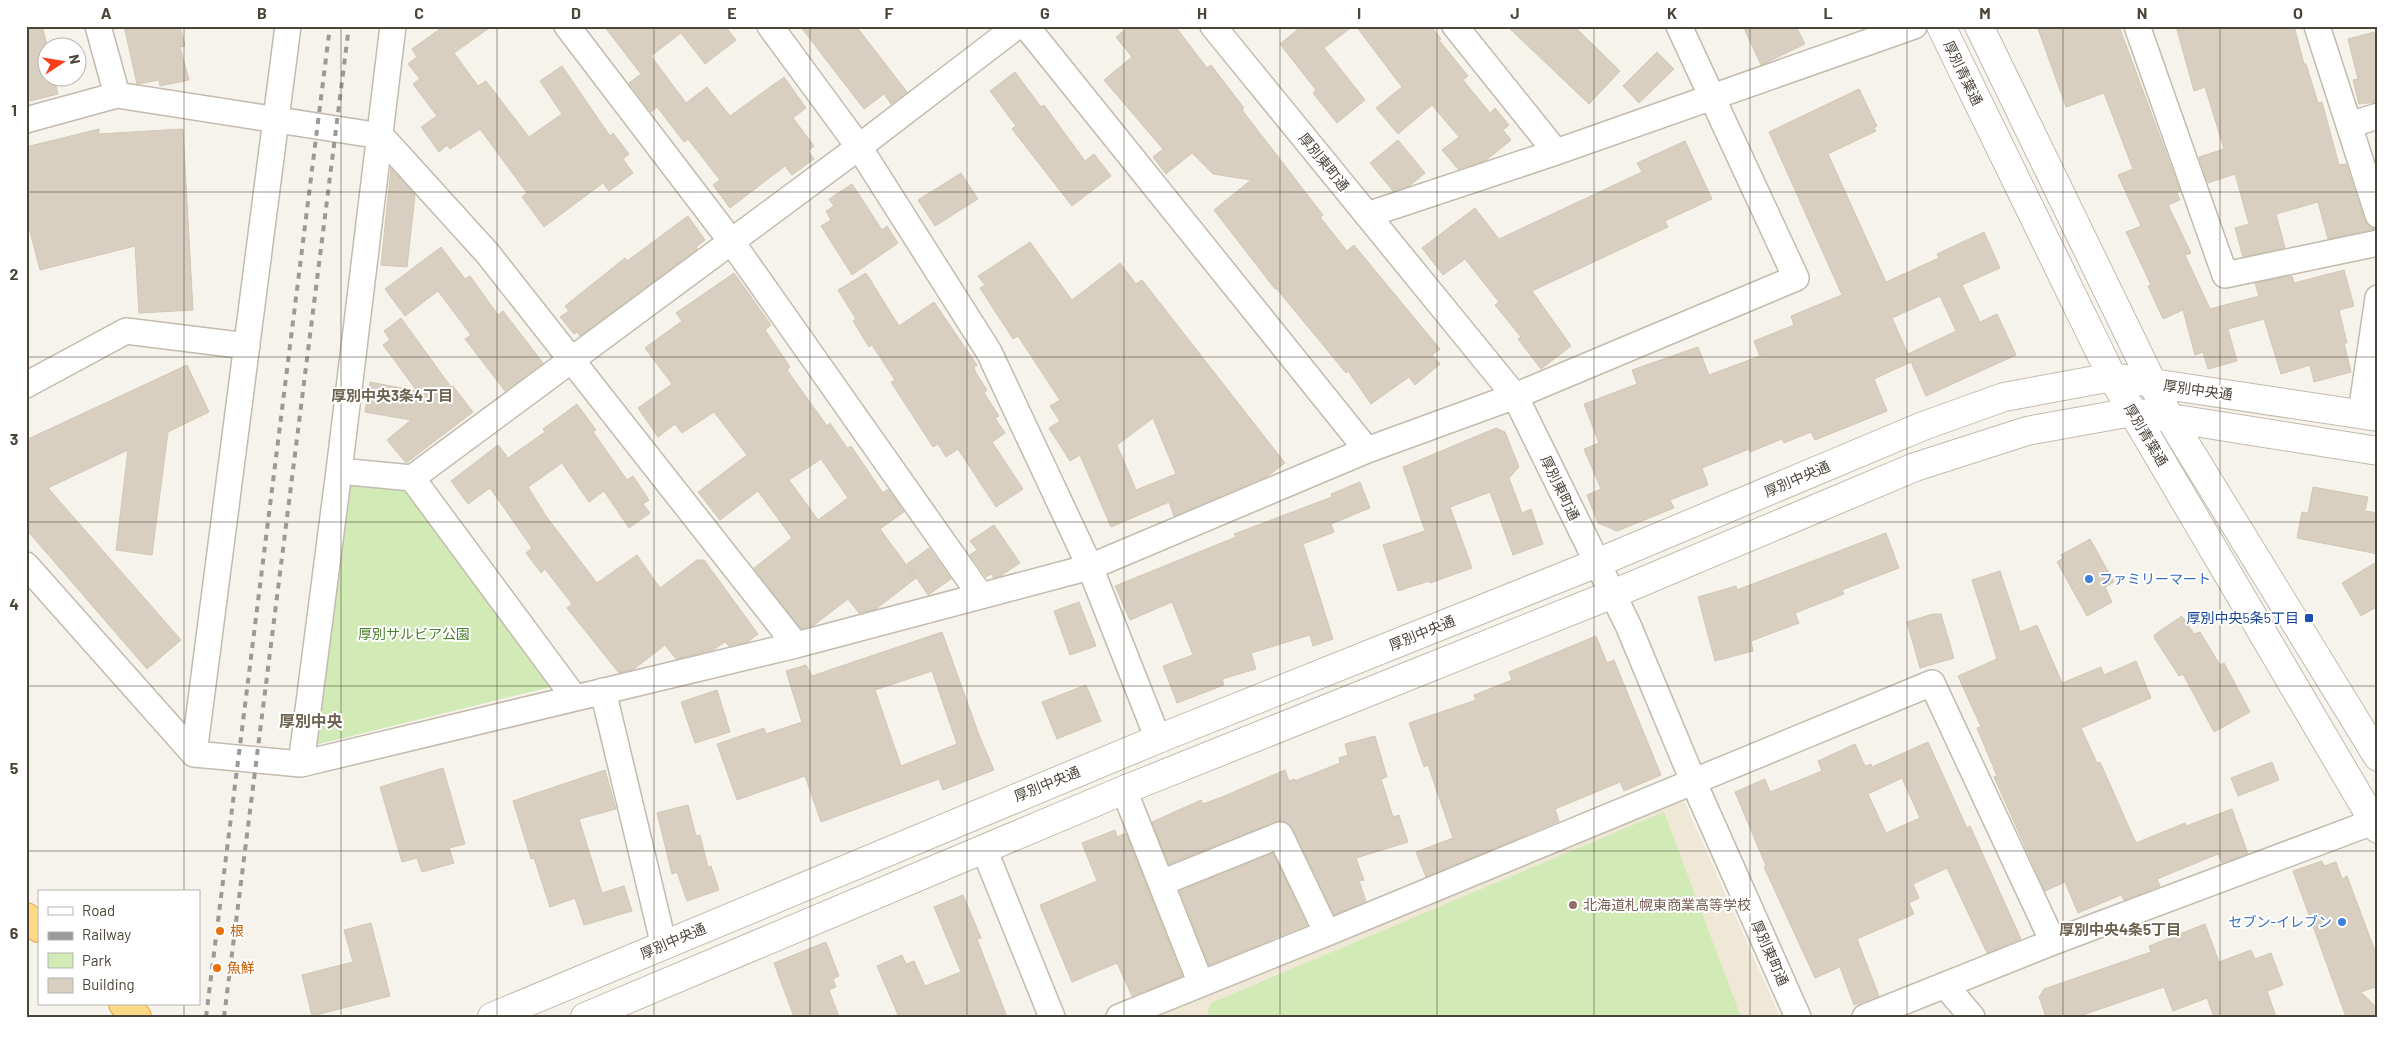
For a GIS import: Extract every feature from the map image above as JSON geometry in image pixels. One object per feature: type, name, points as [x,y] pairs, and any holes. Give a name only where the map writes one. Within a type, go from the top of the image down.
[{"type":"highway","points":[[26,917],[38,927]]},
{"type":"highway","points":[[125,1006],[137,1017]]},
{"type":"street","points":[[98,26],[117,95]]},
{"type":"street","points":[[194,754],[288,26]]},
{"type":"street","points":[[301,764],[381,136],[392,26]]},
{"type":"street","points":[[567,26],[731,241],[981,596]]},
{"type":"street","points":[[770,26],[859,147],[989,352],[1090,567],[1158,739]]},
{"type":"street","points":[[339,471],[412,478],[859,147],[1017,26]]},
{"type":"street","points":[[1026,26],[1367,450]]},
{"type":"street","name":"厚別東町通","points":[[1213,26],[1515,396],[1613,594],[1798,1017]]},
{"type":"street","points":[[1455,26],[1556,152]]},
{"type":"street","points":[[26,565],[194,754],[301,764],[796,645],[1090,567],[1367,450],[1515,396],[1796,278],[1680,26]]},
{"type":"street","points":[[1367,215],[1556,152],[1914,26]]},
{"type":"street","name":"厚別青葉通","points":[[1941,26],[2112,377],[2376,824]]},
{"type":"street","points":[[1979,26],[2169,417],[2378,757]]},
{"type":"street","points":[[2137,26],[2225,275],[2378,243]]},
{"type":"street","points":[[2317,26],[2378,215]]},
{"type":"street","points":[[26,120],[117,95],[381,136],[488,254],[796,645]]},
{"type":"street","points":[[2349,125],[2378,116]]},
{"type":"street","points":[[2369,415],[2378,298]]},
{"type":"street","points":[[26,385],[126,330],[247,346]]},
{"type":"street","name":"厚別中央通","points":[[492,1017],[1158,739],[1597,563],[1923,426],[2004,397],[2112,377],[2369,415]]},
{"type":"street","points":[[602,1014],[1124,790],[1613,594],[1915,468],[2027,431],[2132,412],[2378,451]]},
{"type":"street","points":[[412,478],[574,698]]},
{"type":"street","points":[[1119,1017],[1326,934],[1932,683],[2053,942]]},
{"type":"street","points":[[604,691],[664,946]]},
{"type":"street","points":[[1124,790],[1201,984]]},
{"type":"street","points":[[1865,1017],[2053,942],[2376,824]]},
{"type":"street","points":[[1161,884],[1280,834],[1326,934]]},
{"type":"street","points":[[984,849],[1052,1017]]},
{"type":"street","points":[[1945,985],[1972,1017]]},
{"type":"shaded area","name":"北海道札幌東商業高等学校","points":[[1681,794],[1780,1017],[1149,1017]]},
{"type":"green space","name":"厚別サルビア公園","points":[[349,481],[403,485],[559,685],[315,745]]},
{"type":"green space","name":"北海道札幌東商業高等学校","points":[[1664,812],[1741,1017],[1206,1017],[1211,1003]]},
{"type":"building","points":[[26,26],[42,26],[45,38],[38,38],[38,88],[56,88],[58,94],[26,102]]},
{"type":"building","points":[[124,26],[180,26],[185,46],[180,47],[189,80],[160,86],[159,80],[137,84]]},
{"type":"building","points":[[444,26],[492,26],[454,53],[478,86],[486,81],[529,137],[562,114],[540,81],[562,66],[610,136],[613,133],[629,154],[623,159],[633,173],[609,191],[603,183],[544,227],[522,197],[527,193],[480,129],[450,149],[447,145],[439,152],[421,127],[437,116],[413,84],[420,79],[408,64],[417,57],[412,49]]},
{"type":"building","points":[[604,26],[725,26],[736,40],[705,64],[681,33],[651,56],[686,103],[707,87],[730,116],[784,77],[806,108],[793,118],[814,146],[808,151],[814,159],[792,175],[785,166],[730,208],[713,185],[720,180],[688,139],[684,142],[657,107],[651,112],[629,83],[641,74]]},
{"type":"building","points":[[800,26],[856,26],[907,92],[891,104],[884,94],[864,109]]},
{"type":"building","points":[[1130,26],[1175,26],[1207,68],[1211,65],[1244,108],[1242,110],[1323,215],[1320,217],[1347,251],[1354,245],[1440,349],[1432,355],[1440,364],[1415,385],[1409,377],[1371,404],[1348,371],[1346,373],[1275,289],[1214,210],[1251,180],[1213,174],[1192,153],[1166,174],[1153,157],[1163,149],[1104,80],[1132,57],[1116,37]]},
{"type":"building","points":[[1302,26],[1353,26],[1324,48],[1365,100],[1337,123],[1313,93],[1316,90],[1280,44]]},
{"type":"building","points":[[1356,26],[1431,26],[1441,39],[1439,40],[1468,76],[1463,80],[1490,113],[1495,108],[1509,125],[1503,130],[1511,140],[1485,161],[1458,169],[1442,150],[1459,137],[1432,105],[1398,134],[1376,108],[1402,87]]},
{"type":"building","points":[[1507,26],[1574,26],[1620,71],[1589,104]]},
{"type":"building","points":[[1743,26],[1796,26],[1805,44],[1761,65]]},
{"type":"building","points":[[2037,26],[2119,26],[2180,191],[2177,193],[2180,200],[2168,205],[2191,253],[2185,255],[2210,309],[2259,296],[2255,283],[2292,276],[2294,283],[2344,270],[2354,306],[2339,310],[2347,343],[2344,343],[2351,372],[2314,382],[2310,365],[2281,374],[2264,319],[2228,329],[2237,361],[2208,369],[2203,352],[2195,355],[2183,310],[2163,319],[2148,286],[2151,285],[2126,232],[2141,226],[2118,175],[2133,169],[2104,93],[2066,107]]},
{"type":"building","points":[[2176,26],[2294,26],[2304,64],[2306,64],[2318,103],[2322,102],[2339,165],[2346,164],[2364,219],[2368,225],[2375,229],[2328,239],[2318,202],[2276,214],[2285,248],[2243,257],[2235,228],[2249,224],[2235,174],[2208,183],[2199,157],[2224,149],[2205,87],[2194,91]]},
{"type":"building","points":[[2374,32],[2378,47],[2378,102],[2359,104],[2353,80],[2358,79],[2348,39]]},
{"type":"building","points":[[1657,52],[1674,69],[1639,103],[1623,86]]},
{"type":"building","points":[[1015,72],[1041,107],[1044,105],[1085,161],[1094,154],[1111,176],[1072,206],[1012,129],[1016,126],[990,91]]},
{"type":"building","points":[[1859,89],[1877,126],[1874,128],[1876,131],[1828,154],[1886,282],[1939,258],[1937,254],[1984,232],[2000,268],[1962,285],[1980,322],[1997,314],[2016,355],[1926,396],[1911,362],[1874,379],[1887,411],[1815,440],[1811,432],[1784,443],[1782,439],[1750,452],[1749,449],[1702,468],[1708,485],[1670,500],[1674,508],[1617,531],[1598,523],[1587,495],[1601,489],[1584,449],[1599,443],[1584,404],[1637,384],[1632,370],[1698,347],[1709,375],[1760,356],[1754,341],[1794,325],[1791,316],[1842,295],[1769,132]],"holes":[[[1940,296],[1956,331],[1908,354],[1892,318]]]},
{"type":"building","points":[[99,129],[99,134],[183,129],[193,310],[139,313],[135,246],[40,270],[26,216],[26,147]]},
{"type":"building","points":[[1398,140],[1425,173],[1409,186],[1393,191],[1370,163]]},
{"type":"building","points":[[1685,141],[1712,199],[1665,221],[1668,227],[1532,291],[1571,346],[1541,369],[1518,339],[1521,337],[1495,305],[1499,302],[1465,259],[1443,275],[1422,248],[1475,208],[1499,239],[1642,172],[1637,163]]},
{"type":"building","points":[[391,168],[415,195],[407,267],[381,265]]},
{"type":"building","points":[[961,173],[978,199],[935,226],[918,200]]},
{"type":"building","points":[[852,184],[882,230],[887,226],[898,243],[852,275],[821,226],[831,220],[826,211],[834,206],[829,199]]},
{"type":"building","points":[[688,216],[705,240],[696,247],[697,249],[580,336],[577,332],[574,334],[560,317],[569,311],[565,306],[625,258],[627,261]]},
{"type":"building","points":[[1030,242],[1072,300],[1120,263],[1136,284],[1142,280],[1285,463],[1268,476],[1174,516],[1169,502],[1111,527],[1080,455],[1070,461],[1049,428],[1060,421],[1050,406],[1060,400],[1018,336],[1013,339],[980,288],[985,285],[978,276]],"holes":[[[1153,418],[1176,474],[1136,490],[1117,445]]]},
{"type":"building","points":[[441,247],[465,279],[470,276],[498,315],[503,311],[543,363],[505,391],[465,339],[471,335],[438,291],[405,316],[385,289]]},
{"type":"building","points":[[734,273],[771,325],[765,330],[790,367],[787,370],[827,426],[830,423],[847,448],[851,446],[883,493],[888,489],[904,512],[880,529],[916,578],[876,609],[859,613],[848,599],[814,625],[801,629],[754,568],[792,538],[758,491],[720,520],[698,492],[747,455],[714,412],[682,433],[675,424],[658,437],[638,408],[672,384],[645,348],[682,321],[676,313]],"holes":[[[821,459],[848,498],[818,520],[789,480]]]},
{"type":"building","points":[[866,273],[899,326],[934,302],[977,365],[974,367],[976,373],[987,390],[984,393],[999,416],[995,418],[1005,433],[992,442],[1023,489],[996,507],[958,449],[946,457],[938,444],[933,447],[891,382],[895,380],[872,345],[869,347],[853,321],[856,319],[838,290]]},
{"type":"building","points":[[401,318],[451,387],[453,386],[473,412],[406,463],[387,440],[411,420],[365,412],[370,382],[417,391],[383,345],[390,340],[384,331]]},
{"type":"building","points":[[187,365],[209,412],[168,432],[152,555],[116,550],[128,450],[48,488],[181,640],[147,669],[26,529],[26,440]]},
{"type":"building","points":[[577,404],[596,430],[593,432],[627,480],[633,476],[649,500],[643,504],[650,513],[629,528],[604,491],[589,502],[562,463],[528,487],[546,516],[597,583],[637,555],[660,588],[697,560],[704,560],[758,634],[748,642],[729,646],[725,642],[713,650],[676,659],[665,645],[634,669],[619,673],[567,608],[572,604],[545,569],[541,573],[526,553],[532,548],[490,488],[468,504],[451,481],[498,445],[508,458],[545,432],[543,429]]},
{"type":"building","points":[[1496,428],[1505,432],[1519,467],[1509,478],[1522,513],[1531,509],[1543,544],[1513,555],[1490,492],[1450,507],[1472,568],[1430,583],[1429,581],[1398,591],[1383,545],[1425,531],[1403,467]]},
{"type":"building","points":[[1360,482],[1370,508],[1331,524],[1334,532],[1303,544],[1333,639],[1313,646],[1310,635],[1251,653],[1256,669],[1222,679],[1224,685],[1177,703],[1163,666],[1193,655],[1172,602],[1130,620],[1115,586],[1236,537],[1234,534],[1332,497],[1331,494]]},
{"type":"building","points":[[2313,487],[2368,497],[2365,511],[2378,513],[2378,554],[2297,538],[2302,512],[2308,513]]},
{"type":"building","points":[[994,525],[1020,563],[994,578],[991,574],[986,577],[970,555],[977,550],[970,541]]},
{"type":"building","points":[[1886,533],[1899,568],[1842,590],[1844,594],[1795,613],[1799,623],[1751,641],[1753,651],[1715,661],[1698,597],[1736,586],[1737,590]]},
{"type":"building","name":"ファミリーマート","points":[[2090,539],[2114,582],[2105,587],[2112,602],[2087,616],[2057,562],[2063,558],[2061,555]]},
{"type":"building","points":[[929,548],[951,579],[928,595],[907,564]]},
{"type":"building","points":[[2378,561],[2378,606],[2361,616],[2342,583]]},
{"type":"building","points":[[2000,571],[2020,632],[2037,625],[2062,683],[2101,667],[2104,675],[2136,661],[2151,698],[2081,728],[2097,763],[2100,762],[2136,843],[2185,823],[2186,826],[2232,809],[2248,854],[2222,863],[2218,854],[2157,879],[2160,886],[2124,900],[2121,895],[2078,913],[2065,882],[2045,891],[1994,777],[1997,776],[1977,728],[1981,727],[1958,676],[1997,659],[1972,580]]},
{"type":"building","points":[[1079,602],[1096,646],[1070,655],[1054,611]]},
{"type":"building","points":[[1933,614],[1941,614],[1954,658],[1920,668],[1907,622]]},
{"type":"building","points":[[2182,616],[2194,634],[2200,632],[2220,665],[2224,663],[2250,712],[2214,732],[2183,674],[2179,676],[2155,639],[2154,635]]},
{"type":"building","points":[[942,632],[979,735],[994,770],[943,790],[939,779],[821,822],[805,776],[737,800],[717,744],[764,728],[766,734],[802,722],[786,671],[806,665],[812,676]],"holes":[[[932,671],[957,744],[901,766],[875,690]]]},
{"type":"building","points":[[1596,636],[1607,663],[1614,660],[1661,775],[1624,791],[1620,782],[1555,809],[1559,821],[1426,877],[1416,852],[1453,838],[1428,765],[1424,767],[1409,723],[1476,700],[1474,695],[1512,680],[1509,672]]},
{"type":"building","points":[[1086,685],[1101,721],[1057,739],[1042,702]]},
{"type":"building","points":[[717,690],[730,732],[695,743],[681,702]]},
{"type":"building","points":[[1375,736],[1387,777],[1381,779],[1393,817],[1399,815],[1408,842],[1356,858],[1364,880],[1359,881],[1366,901],[1334,915],[1293,829],[1282,821],[1275,822],[1169,864],[1152,822],[1201,800],[1203,804],[1285,770],[1289,781],[1295,779],[1295,781],[1340,763],[1339,758],[1348,755],[1345,744]]},
{"type":"building","points":[[1928,742],[1967,828],[1970,826],[2021,939],[1987,953],[1947,868],[1913,884],[1919,898],[1909,903],[1914,914],[1857,939],[1879,996],[1854,1005],[1840,967],[1815,978],[1764,867],[1766,866],[1735,792],[1765,779],[1770,792],[1822,771],[1818,761],[1855,744],[1865,766],[1871,764],[1872,767]],"holes":[[[1902,778],[1920,818],[1886,833],[1868,794]]]},
{"type":"building","points":[[2272,762],[2279,780],[2238,796],[2231,778]]},
{"type":"building","points":[[443,768],[465,844],[449,848],[454,863],[422,872],[417,858],[402,862],[380,787]]},
{"type":"building","points":[[605,770],[616,809],[579,819],[602,893],[624,886],[632,911],[584,925],[575,898],[550,907],[534,858],[531,859],[513,801]]},
{"type":"building","points":[[688,805],[696,836],[700,835],[708,867],[711,866],[719,890],[687,901],[677,872],[672,874],[657,813]]},
{"type":"building","points":[[1115,830],[1117,837],[1126,833],[1182,976],[1132,996],[1117,963],[1072,982],[1040,905],[1097,881],[1082,843]]},
{"type":"building","points":[[1273,853],[1307,925],[1209,965],[1180,891]]},
{"type":"building","points":[[2322,861],[2324,866],[2336,862],[2342,879],[2347,876],[2378,959],[2378,986],[2361,992],[2378,1009],[2378,1017],[2346,1017],[2293,871]]},
{"type":"building","points":[[963,895],[981,938],[977,939],[1007,1017],[899,1017],[877,966],[902,955],[906,964],[914,961],[925,986],[961,972],[934,907]]},
{"type":"building","points":[[371,923],[390,996],[312,1016],[302,975],[353,962],[344,930]]},
{"type":"building","points":[[2205,924],[2219,962],[2251,950],[2255,959],[2271,953],[2283,985],[2267,991],[2276,1017],[2214,1017],[2207,998],[2173,1011],[2164,987],[2077,1017],[2046,1017],[2039,997],[2044,989],[2151,952],[2149,946]]},
{"type":"building","points":[[826,942],[839,976],[833,979],[836,987],[829,990],[839,1017],[794,1017],[774,963]]},
{"type":"railway","points":[[206,1017],[330,26]]},
{"type":"railway","points":[[224,1017],[349,26]]},
{"type":"place","name":"ファミリーマート","points":[[2089,579]]},
{"type":"place","name":"厚別中央5条5丁目","points":[[2309,618]]},
{"type":"place","name":"北海道札幌東商業高等学校","points":[[1573,905]]},
{"type":"place","name":"セブン-イレブン","points":[[2342,922]]},
{"type":"place","name":"根","points":[[220,931]]},
{"type":"place","name":"魚鮮","points":[[217,968]]},
{"type":"district","name":"厚別中央3条4丁目","points":[[392,396]]},
{"type":"district","name":"厚別中央","points":[[311,721]]},
{"type":"district","name":"厚別中央4条5丁目","points":[[2120,930]]}]
